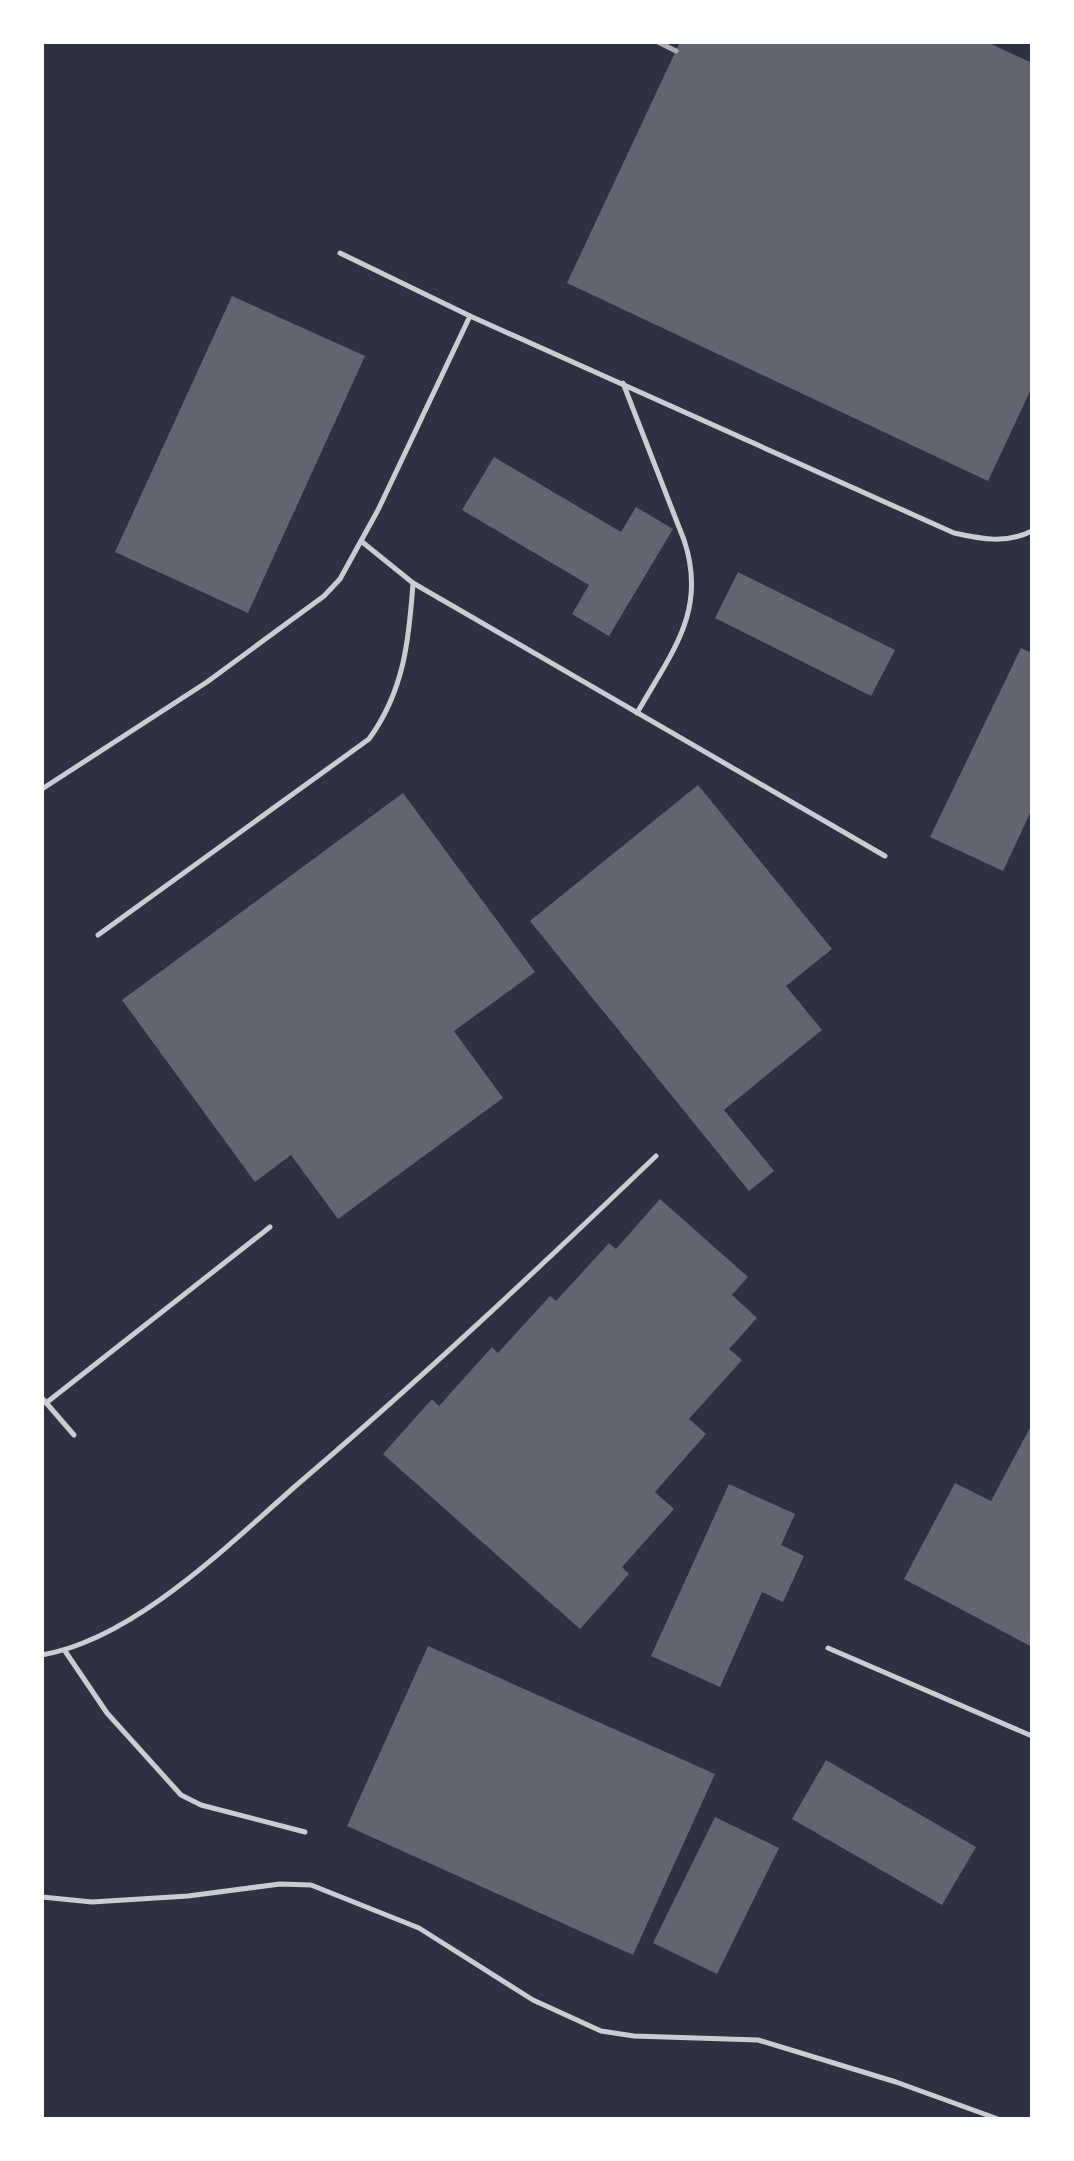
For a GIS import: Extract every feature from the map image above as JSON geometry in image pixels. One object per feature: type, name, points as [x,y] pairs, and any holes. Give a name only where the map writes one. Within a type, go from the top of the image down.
[{"type":"lane","points":[[340,253],[470,316],[954,533],[989,541],[1021,537],[1032,531]]},
{"type":"lane","points":[[42,789],[207,682],[324,596],[340,579],[470,316]]},
{"type":"lane","points":[[624,383],[684,540],[694,585],[685,628],[638,713]]},
{"type":"lane","points":[[361,541],[413,583],[885,856]]},
{"type":"lane","points":[[98,935],[369,738],[386,716],[400,680],[407,647],[413,583]]},
{"type":"lane","points":[[42,1655],[65,1651],[105,1635],[134,1617],[221,1551],[400,1396],[656,1156]]},
{"type":"lane","points":[[74,1435],[44,1400],[270,1227]]},
{"type":"lane","points":[[828,1648],[1032,1736]]},
{"type":"lane","points":[[65,1651],[107,1713],[181,1795],[201,1805],[305,1832]]},
{"type":"lane","points":[[42,1897],[92,1902],[188,1896],[280,1884],[311,1885],[419,1928],[533,2000],[601,2031],[634,2036],[758,2040],[896,2082],[998,2119]]},
{"type":"building","points":[[680,42],[987,42],[1032,63],[1032,387],[988,481],[567,283]]},
{"type":"building","points":[[232,296],[365,356],[248,613],[115,552]]},
{"type":"building","points":[[494,457],[621,532],[636,507],[673,529],[609,636],[572,614],[589,585],[462,510]]},
{"type":"building","points":[[738,572],[895,650],[871,696],[715,618]]},
{"type":"building","points":[[1021,648],[1032,653],[1032,809],[1003,871],[930,837]]},
{"type":"building","points":[[698,785],[832,949],[786,986],[822,1030],[724,1110],[774,1171],[749,1191],[530,921]]},
{"type":"building","points":[[403,793],[535,972],[454,1031],[503,1098],[338,1219],[291,1155],[255,1182],[122,1000]]},
{"type":"building","points":[[660,1199],[748,1277],[732,1295],[757,1318],[729,1349],[742,1360],[689,1419],[706,1434],[655,1492],[674,1509],[622,1567],[629,1574],[580,1629],[383,1454],[432,1399],[439,1406],[492,1347],[498,1353],[550,1296],[556,1301],[609,1243],[616,1249]]},
{"type":"building","points":[[1032,1424],[1032,1647],[904,1579],[955,1483],[991,1501]]},
{"type":"building","points":[[729,1484],[795,1514],[781,1545],[804,1556],[783,1602],[762,1592],[720,1687],[651,1656]]},
{"type":"building","points":[[428,1646],[715,1774],[633,1955],[347,1826]]},
{"type":"building","points":[[826,1760],[976,1847],[942,1905],[792,1819]]},
{"type":"building","points":[[715,1817],[779,1848],[717,1974],[653,1943]]},
{"type":"railway","points":[[658,42],[676,51]]}]
